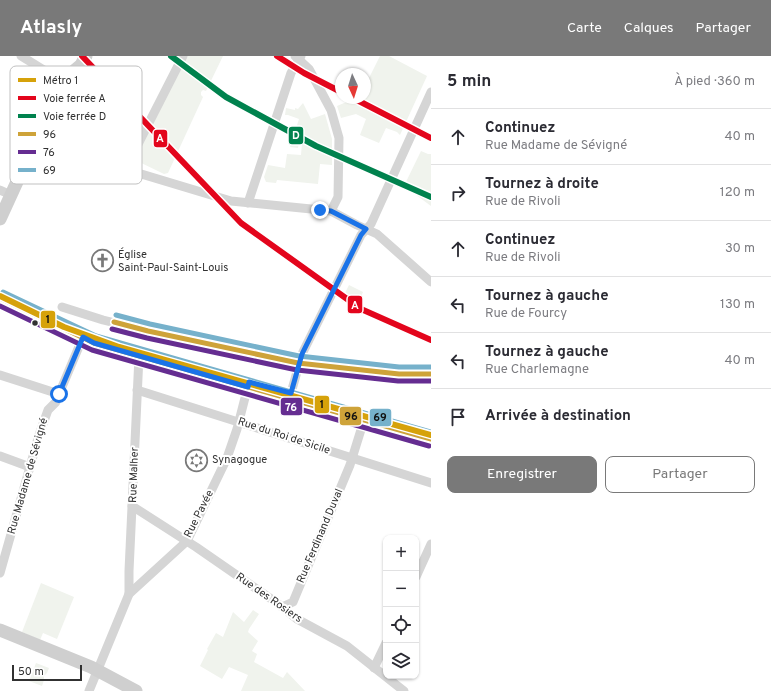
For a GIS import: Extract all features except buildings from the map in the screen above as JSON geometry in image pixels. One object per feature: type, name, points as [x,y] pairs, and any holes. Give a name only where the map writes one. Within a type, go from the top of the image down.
[{"type":"street","points":[[21,56],[37,66]]},
{"type":"street","points":[[80,66],[86,56]]},
{"type":"street","points":[[142,136],[183,56]]},
{"type":"street","points":[[248,203],[298,57],[309,69],[331,110],[339,138],[338,197],[331,211]]},
{"type":"street","points":[[0,298],[94,343],[249,384],[291,393],[298,363],[361,235],[374,217],[431,92]]},
{"type":"street","points":[[142,174],[231,201],[331,211],[377,234],[431,282]]},
{"type":"street","points":[[0,219],[6,192]]},
{"type":"street","points":[[62,307],[103,320],[148,331],[298,363],[399,374],[431,374]]},
{"type":"street","name":"Rue Madame de Sévigné","points":[[0,573],[46,414],[56,402],[83,337]]},
{"type":"street","name":"Rue Malher","points":[[129,594],[139,356]]},
{"type":"street","points":[[0,375],[59,394]]},
{"type":"street","points":[[249,384],[431,439]]},
{"type":"street","name":"Rue Pavée","points":[[89,691],[129,594],[187,541],[227,458],[249,384]]},
{"type":"street","name":"Rue du Roi de Sicile","points":[[137,390],[431,483]]},
{"type":"street","name":"Rue Ferdinand Duval","points":[[282,607],[293,602],[352,458],[364,420]]},
{"type":"street","points":[[0,456],[30,467]]},
{"type":"street","name":"Rue des Rosiers","points":[[132,506],[187,541],[297,619],[347,646],[404,691]]},
{"type":"street","points":[[419,571],[431,544]]},
{"type":"street","points":[[129,571],[146,578]]},
{"type":"street","points":[[0,630],[98,670],[136,691]]},
{"type":"street","points":[[374,668],[383,649]]},
{"type":"shaded area","points":[[186,56],[223,56],[206,91],[203,90],[201,92],[203,97],[168,173],[164,174],[142,163],[142,142]]},
{"type":"shaded area","points":[[380,56],[389,56],[427,76],[400,135],[397,132],[386,128],[379,143],[360,135],[366,119],[356,114],[341,118],[337,106],[342,104],[371,104],[371,74]]},
{"type":"shaded area","points":[[303,103],[311,119],[325,114],[332,139],[332,165],[320,164],[318,184],[277,180],[276,183],[266,182],[264,177],[268,165],[285,168],[287,154],[301,155],[302,143],[299,143],[298,148],[290,147],[299,119],[285,115],[286,108],[295,110],[295,108],[298,109]]},
{"type":"shaded area","points":[[421,151],[431,154],[431,206],[404,186]]},
{"type":"shaded area","points":[[349,285],[363,292],[356,308],[341,301]]},
{"type":"shaded area","points":[[41,583],[74,597],[57,639],[43,633],[40,640],[22,632]]},
{"type":"shaded area","points":[[253,610],[259,614],[248,632],[258,641],[252,651],[257,654],[254,662],[283,678],[287,672],[305,691],[241,691],[248,675],[229,667],[222,679],[200,666],[216,633],[223,637],[233,612],[244,622]]},
{"type":"shaded area","points":[[36,663],[49,668],[44,676],[42,686],[29,681]]},
{"type":"metro line","name":"1","points":[[0,296],[64,327],[119,347],[431,435]]},
{"type":"rail line","name":"A","points":[[82,56],[92,66]]},
{"type":"rail line","name":"D","points":[[171,56],[226,97],[316,146],[431,197]]},
{"type":"rail line","name":"A","points":[[277,56],[304,73],[335,89]]},
{"type":"rail line","name":"A","points":[[365,104],[431,138]]},
{"type":"rail line","name":"A","points":[[142,119],[241,223],[361,309],[431,340]]},
{"type":"transit line","name":"69","points":[[3,292],[96,336],[431,432]]},
{"type":"transit line","name":"96","points":[[0,298],[94,343],[431,439]]},
{"type":"transit line","name":"76","points":[[0,306],[92,350],[429,446]]},
{"type":"transit line","name":"69","points":[[116,315],[150,324],[299,356],[399,367],[431,367]]},
{"type":"transit line","name":"96","points":[[114,322],[148,331],[298,363],[399,374],[431,374]]},
{"type":"transit line","name":"76","points":[[112,329],[147,338],[297,370],[398,381],[431,381]]},
{"type":"place","name":"Église Saint-Paul-Saint-Louis","points":[[103,261]]},
{"type":"place","name":"Synagogue","points":[[197,460]]},
{"type":"route","points":[[59,394],[83,337],[94,343],[248,387],[249,382],[291,393],[298,363],[302,354],[361,235],[366,229],[331,211],[320,210]]}]
